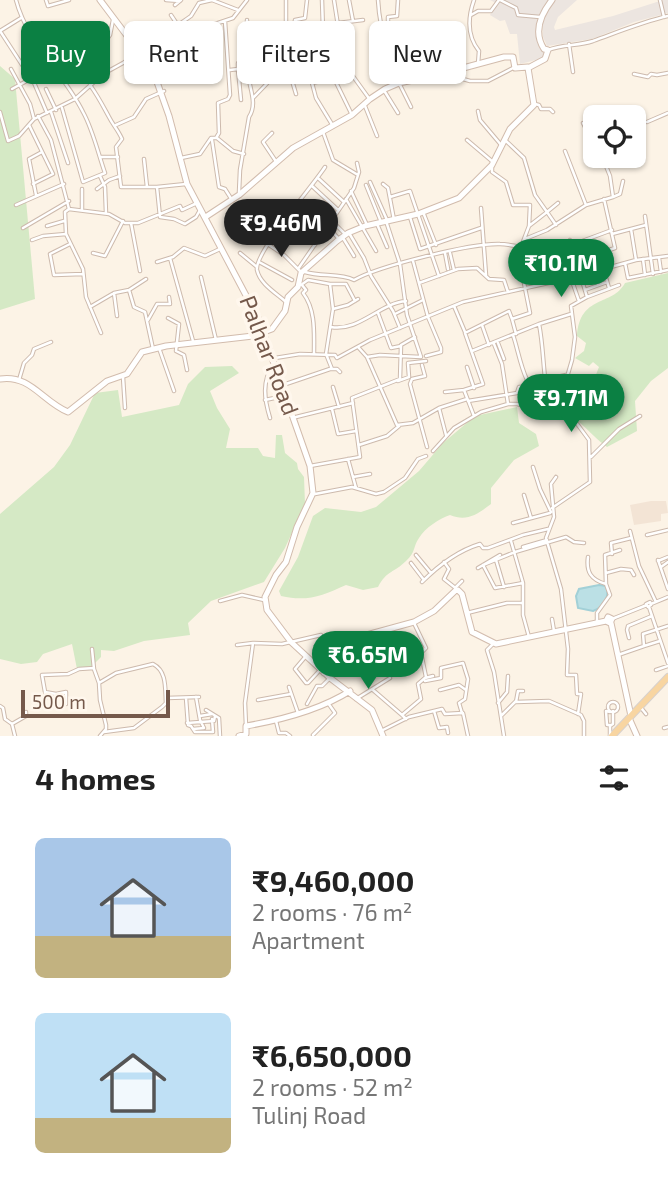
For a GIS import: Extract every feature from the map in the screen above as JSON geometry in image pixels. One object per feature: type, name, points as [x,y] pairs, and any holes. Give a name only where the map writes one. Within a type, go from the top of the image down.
[{"type":"main road","points":[[630,719],[644,712],[668,679]]},
{"type":"main road","points":[[612,736],[668,679]]},
{"type":"street","points":[[16,0],[24,21]]},
{"type":"street","points":[[46,0],[48,6],[69,0]]},
{"type":"street","name":"Palhar Road","points":[[102,0],[124,31]]},
{"type":"street","name":"Palhar Road","points":[[102,0],[124,30]]},
{"type":"street","points":[[166,0],[181,1]]},
{"type":"street","points":[[194,0],[197,5]]},
{"type":"street","points":[[181,158],[200,154],[219,134],[218,103],[229,97],[230,70],[225,21],[233,18],[247,0]]},
{"type":"street","points":[[286,0],[286,21]]},
{"type":"street","points":[[295,21],[305,18],[307,0]]},
{"type":"street","points":[[322,0],[323,21]]},
{"type":"street","points":[[334,0],[338,21]]},
{"type":"street","points":[[349,0],[353,21],[363,20]]},
{"type":"street","points":[[378,0],[380,21]]},
{"type":"street","points":[[379,17],[397,16],[398,0]]},
{"type":"street","points":[[474,0],[470,32],[479,51],[478,64]]},
{"type":"street","points":[[470,16],[478,11],[491,11],[500,0],[516,8],[518,15],[540,17]]},
{"type":"street","points":[[548,50],[541,44],[540,17],[552,0]]},
{"type":"street","points":[[466,80],[482,81],[515,67],[528,67],[545,59],[548,50],[558,45],[592,41],[666,16],[660,0]]},
{"type":"street","points":[[175,5],[181,1]]},
{"type":"street","points":[[184,21],[191,16],[201,1],[218,2],[238,10]]},
{"type":"street","points":[[171,15],[175,21]]},
{"type":"street","points":[[21,63],[0,32],[22,17]]},
{"type":"street","points":[[110,35],[114,19]]},
{"type":"street","points":[[569,44],[573,72]]},
{"type":"street","points":[[466,67],[509,57],[513,57],[515,67]]},
{"type":"street","points":[[512,319],[530,313],[524,289],[522,247],[529,226],[530,205],[513,205],[506,182],[492,172],[493,164],[510,129],[533,108],[528,67]]},
{"type":"street","points":[[11,69],[36,118],[51,140],[69,201],[65,221],[66,234],[83,274],[86,297],[100,333]]},
{"type":"street","points":[[230,70],[237,69]]},
{"type":"street","points":[[634,74],[648,77],[650,74],[668,73]]},
{"type":"street","points":[[355,79],[370,99]]},
{"type":"street","points":[[35,84],[51,111]]},
{"type":"street","points":[[61,107],[83,182],[105,173],[85,113],[64,84]]},
{"type":"street","name":"Palhar Road","points":[[159,84],[188,184]]},
{"type":"street","points":[[239,84],[241,100]]},
{"type":"street","points":[[239,195],[240,170],[249,117],[253,111],[250,84]]},
{"type":"street","points":[[253,98],[267,84]]},
{"type":"street","points":[[294,84],[296,94]]},
{"type":"street","points":[[312,84],[316,98],[333,126]]},
{"type":"street","points":[[337,84],[352,115]]},
{"type":"street","points":[[207,216],[239,195],[293,148],[352,115],[370,99],[398,84]]},
{"type":"street","points":[[403,84],[411,107]]},
{"type":"street","points":[[12,89],[19,85]]},
{"type":"street","points":[[0,112],[8,141],[19,136],[36,118],[75,99],[90,85],[107,108],[109,118],[116,125],[122,139],[116,146],[121,187],[188,184]]},
{"type":"street","points":[[46,89],[68,163]]},
{"type":"street","points":[[384,90],[398,113]]},
{"type":"street","points":[[116,125],[136,116],[144,101],[163,92]]},
{"type":"street","name":"Palhar Road","points":[[163,92],[188,184],[265,332],[311,466]]},
{"type":"street","points":[[364,104],[377,135]]},
{"type":"street","points":[[534,104],[553,112]]},
{"type":"street","points":[[478,111],[480,120],[503,143],[524,158],[535,195],[555,225]]},
{"type":"street","points":[[648,122],[668,113]]},
{"type":"street","points":[[29,125],[53,174],[33,184]]},
{"type":"street","points":[[323,131],[333,160],[358,175]]},
{"type":"street","points":[[272,133],[263,141],[277,162]]},
{"type":"street","points":[[214,138],[233,151],[244,154]]},
{"type":"street","points":[[214,138],[219,187],[225,189],[232,200]]},
{"type":"street","points":[[467,140],[493,164]]},
{"type":"street","points":[[565,151],[586,205]]},
{"type":"street","points":[[36,195],[29,159],[42,152]]},
{"type":"street","points":[[99,156],[118,158]]},
{"type":"street","points":[[144,159],[147,187]]},
{"type":"street","points":[[300,285],[301,271],[315,245],[351,191],[358,175],[358,163]]},
{"type":"street","points":[[301,271],[344,236],[365,226],[416,215],[459,198],[493,164]]},
{"type":"street","points":[[286,302],[264,284],[257,267],[287,217],[325,167]]},
{"type":"street","points":[[607,168],[613,197]]},
{"type":"street","points":[[99,175],[104,184],[106,214]]},
{"type":"street","points":[[97,189],[120,176]]},
{"type":"street","points":[[318,178],[345,200],[365,226]]},
{"type":"street","points":[[525,239],[555,225],[586,205],[620,194],[623,181]]},
{"type":"street","points":[[367,357],[421,357],[405,307],[400,264],[370,182]]},
{"type":"street","points":[[16,205],[64,184]]},
{"type":"street","points":[[383,184],[387,186],[390,197],[385,221],[387,247]]},
{"type":"street","points":[[366,185],[385,221]]},
{"type":"street","points":[[312,186],[338,210]]},
{"type":"street","points":[[157,187],[160,217],[174,219],[185,225],[196,217],[200,210]]},
{"type":"street","points":[[82,189],[82,210]]},
{"type":"street","points":[[351,191],[376,251]]},
{"type":"street","points":[[390,197],[410,191],[420,249],[481,228]]},
{"type":"street","points":[[576,261],[615,248],[604,199]]},
{"type":"street","points":[[23,228],[69,201]]},
{"type":"street","points":[[69,209],[106,214],[123,221],[138,223],[180,206],[182,210],[197,202]]},
{"type":"street","name":"Palhar Road","points":[[197,202],[207,216],[222,248]]},
{"type":"street","points":[[529,226],[558,203]]},
{"type":"street","points":[[481,208],[486,275]]},
{"type":"street","points":[[416,215],[436,245]]},
{"type":"street","points":[[416,215],[439,276]]},
{"type":"street","points":[[645,216],[653,274]]},
{"type":"street","points":[[287,217],[315,245]]},
{"type":"street","points":[[331,220],[365,261],[400,328]]},
{"type":"street","points":[[47,226],[65,221]]},
{"type":"street","points":[[93,253],[106,256],[123,221]]},
{"type":"street","points":[[131,223],[140,271]]},
{"type":"street","points":[[577,243],[647,225]]},
{"type":"street","points":[[327,226],[344,236],[354,256]]},
{"type":"street","points":[[631,228],[636,260]]},
{"type":"street","points":[[32,240],[66,234]]},
{"type":"street","points":[[570,240],[587,297]]},
{"type":"street","points":[[71,244],[50,254],[54,275],[83,274]]},
{"type":"street","points":[[269,245],[301,271],[346,275],[352,280]]},
{"type":"street","points":[[300,285],[313,280],[346,284],[369,273],[400,264],[482,245],[522,247]]},
{"type":"street","points":[[157,262],[170,258],[184,248],[205,256],[222,248]]},
{"type":"street","points":[[240,253],[257,267]]},
{"type":"street","points":[[447,253],[448,269]]},
{"type":"street","points":[[447,253],[454,270]]},
{"type":"street","points":[[599,254],[608,288]]},
{"type":"street","points":[[270,418],[265,400],[265,379],[274,360],[314,354],[335,355],[337,358],[386,333],[454,306],[580,276],[625,262],[668,256]]},
{"type":"street","points":[[659,257],[661,272]]},
{"type":"street","points":[[170,258],[194,344]]},
{"type":"street","points":[[643,259],[645,275]]},
{"type":"street","points":[[413,261],[428,317],[441,352],[426,356]]},
{"type":"street","points":[[259,262],[292,280]]},
{"type":"street","points":[[625,262],[628,278],[668,270]]},
{"type":"street","points":[[419,283],[454,270],[477,268],[489,279],[504,280],[508,292]]},
{"type":"street","points":[[0,379],[19,380],[68,412],[107,382],[123,376],[132,368],[140,353],[272,329],[285,311],[286,302],[300,285],[314,274]]},
{"type":"street","points":[[201,277],[216,340]]},
{"type":"street","points":[[571,278],[579,301]]},
{"type":"street","points":[[90,307],[114,293],[129,290],[146,279]]},
{"type":"street","points":[[584,290],[607,282]]},
{"type":"street","points":[[330,284],[333,309],[326,354],[332,369]]},
{"type":"street","points":[[333,309],[357,300],[346,284]]},
{"type":"street","points":[[300,285],[306,290],[303,293],[310,301],[314,354]]},
{"type":"street","points":[[465,333],[509,311],[530,384],[538,395],[547,397],[562,390],[572,360],[575,337],[571,306],[619,285]]},
{"type":"street","points":[[129,290],[134,307],[145,312],[156,349],[174,391]]},
{"type":"street","points":[[114,293],[117,316]]},
{"type":"street","points":[[148,320],[157,304],[170,304],[169,297]]},
{"type":"street","points":[[331,327],[343,327],[406,300]]},
{"type":"street","points":[[395,314],[424,300]]},
{"type":"street","points":[[445,392],[483,384],[454,306]]},
{"type":"street","points":[[378,313],[391,348],[415,337]]},
{"type":"street","points":[[472,351],[571,314]]},
{"type":"street","points":[[168,318],[179,324],[177,352],[185,356],[187,370]]},
{"type":"street","points":[[482,324],[489,345]]},
{"type":"street","points":[[539,324],[544,355],[543,380],[552,412]]},
{"type":"street","points":[[19,380],[24,363],[34,349],[51,342]]},
{"type":"street","points":[[496,342],[504,359]]},
{"type":"street","points":[[496,342],[495,352],[502,364],[508,404]]},
{"type":"street","points":[[398,382],[401,345]]},
{"type":"street","points":[[358,347],[367,357],[399,426]]},
{"type":"street","name":"Palhar Road","points":[[274,360],[311,466],[316,483],[314,494]]},
{"type":"street","points":[[311,466],[360,457],[353,398],[409,377],[408,363],[426,361]]},
{"type":"street","points":[[422,365],[425,376],[412,379],[410,384],[427,447]]},
{"type":"street","points":[[467,367],[474,388]]},
{"type":"street","points":[[284,385],[332,369],[340,372]]},
{"type":"street","points":[[359,445],[387,436],[399,426],[439,408],[468,400],[517,393],[519,387],[566,375]]},
{"type":"street","points":[[123,376],[125,408]]},
{"type":"street","points":[[333,387],[339,407]]},
{"type":"street","points":[[464,390],[474,416]]},
{"type":"street","points":[[265,400],[287,395]]},
{"type":"street","points":[[296,417],[353,403]]},
{"type":"street","points":[[433,451],[446,435],[474,416],[508,404],[552,412],[575,421],[589,440],[590,482],[552,510],[513,523]]},
{"type":"street","points":[[439,408],[446,435]]},
{"type":"street","points":[[332,409],[338,434],[356,432]]},
{"type":"street","points":[[591,457],[607,444],[619,429],[640,416]]},
{"type":"street","points":[[426,456],[418,459],[405,478],[384,492],[376,494],[356,488],[330,489],[314,494],[299,525],[288,563],[266,600],[273,617],[306,656],[374,710],[384,734],[406,719],[434,711],[443,709],[446,714],[463,713]]},
{"type":"street","points":[[348,459],[356,488]]},
{"type":"street","points":[[533,467],[552,510]]},
{"type":"street","points":[[353,477],[370,474]]},
{"type":"street","points":[[556,477],[551,484],[553,520],[548,529],[547,541],[560,582],[566,629],[567,675],[576,675],[577,694],[580,694],[578,714]]},
{"type":"street","points":[[524,495],[531,518]]},
{"type":"street","points":[[411,563],[423,581],[444,562],[480,544],[486,549],[548,529]]},
{"type":"street","points":[[647,535],[668,530]]},
{"type":"street","points":[[630,531],[639,566],[656,602]]},
{"type":"street","points":[[478,568],[495,558],[547,541],[566,537],[574,542],[584,542]]},
{"type":"street","points":[[612,554],[611,543],[631,538]]},
{"type":"street","points":[[512,541],[523,583],[522,603],[529,637]]},
{"type":"street","points":[[597,622],[597,613],[609,600],[605,555],[620,550]]},
{"type":"street","points":[[416,555],[431,573]]},
{"type":"street","points":[[588,557],[592,578],[606,584]]},
{"type":"street","points":[[495,558],[504,587]]},
{"type":"street","points":[[668,560],[658,561],[668,589]]},
{"type":"street","points":[[661,567],[668,560]]},
{"type":"street","points":[[444,562],[449,569],[444,579],[463,594],[473,633],[494,643]]},
{"type":"street","points":[[483,565],[495,588],[523,583]]},
{"type":"street","points":[[606,573],[625,569],[631,570],[634,575]]},
{"type":"street","points":[[306,656],[295,668],[306,683],[309,683],[326,673],[341,646],[360,637],[380,634],[414,623],[435,613],[462,581]]},
{"type":"street","points":[[220,601],[242,595],[266,600]]},
{"type":"street","points":[[504,736],[494,671],[487,649],[494,643],[610,621],[668,597]]},
{"type":"street","points":[[467,613],[507,603],[522,603]]},
{"type":"street","points":[[649,605],[668,664],[656,670]]},
{"type":"street","points":[[629,638],[628,626],[652,616]]},
{"type":"street","points":[[552,619],[554,631]]},
{"type":"street","points":[[610,621],[630,719],[637,736]]},
{"type":"street","points":[[307,704],[317,686],[322,686],[341,642],[414,623]]},
{"type":"street","points":[[414,623],[426,648],[421,653],[423,680]]},
{"type":"street","points":[[644,646],[643,634],[668,626]]},
{"type":"street","points":[[380,634],[383,655]]},
{"type":"street","points":[[237,645],[280,645],[321,635]]},
{"type":"street","points":[[352,640],[355,660]]},
{"type":"street","points":[[292,641],[326,673]]},
{"type":"street","points":[[618,655],[660,641]]},
{"type":"street","points":[[244,736],[245,703],[253,643]]},
{"type":"street","points":[[92,649],[106,725],[100,736]]},
{"type":"street","points":[[423,680],[441,678],[441,668],[462,663],[468,675],[466,699],[459,703],[468,736]]},
{"type":"street","points":[[99,683],[116,673],[157,664],[165,679],[165,705],[134,728],[104,732]]},
{"type":"street","points":[[43,702],[46,698],[42,675],[66,674],[79,669],[94,668]]},
{"type":"street","points":[[402,715],[421,699],[418,686],[423,680],[433,676]]},
{"type":"street","points":[[498,703],[507,692],[508,676]]},
{"type":"street","points":[[357,698],[390,678]]},
{"type":"street","points":[[440,690],[459,685],[466,690]]},
{"type":"street","points":[[289,687],[298,713]]},
{"type":"street","points":[[372,689],[406,719]]},
{"type":"street","points":[[501,716],[517,699],[518,691],[523,691]]},
{"type":"street","points":[[45,692],[66,692],[66,704]]},
{"type":"street","points":[[246,726],[276,721],[328,703],[349,692]]},
{"type":"street","points":[[507,692],[517,699],[549,701],[578,714],[583,718],[584,736]]},
{"type":"street","points":[[258,700],[291,694]]},
{"type":"street","points":[[166,698],[198,697],[204,729],[193,729]]},
{"type":"street","points":[[186,698],[187,723],[195,733],[213,732],[213,717],[206,710]]},
{"type":"street","points":[[313,735],[335,713],[328,703]]},
{"type":"street","points":[[0,706],[4,709],[5,719],[12,724],[15,736]]},
{"type":"street","points":[[434,711],[439,728],[447,727],[448,733]]},
{"type":"street","points":[[611,725],[607,725],[606,711],[611,711],[612,736]]},
{"type":"street","points":[[12,724],[26,716],[26,712]]},
{"type":"street","points":[[200,716],[219,718],[220,736]]},
{"type":"street","points":[[187,723],[213,717]]},
{"type":"street","points":[[276,721],[279,733],[290,736]]},
{"type":"shaded area","points":[[490,0],[549,0],[540,14],[538,25],[540,42],[547,51],[544,58],[520,64],[517,34],[510,34],[505,20],[500,21],[490,15],[496,3]]},
{"type":"shaded area","points":[[555,0],[577,0],[558,17],[555,30],[663,0],[668,0],[668,13],[634,22],[592,39],[547,46],[542,22],[548,6]]},
{"type":"shaded area","points":[[666,501],[668,513],[661,514],[661,521],[634,525],[630,505]]},
{"type":"green space","points":[[0,66],[15,79],[35,299],[0,310]]},
{"type":"green space","points":[[668,273],[668,368],[651,381],[635,401],[637,431],[607,447],[578,421],[557,410],[556,401],[571,380],[583,379],[587,385],[593,382],[599,367],[593,362],[589,366],[575,358],[584,351],[586,343],[577,336],[579,323],[590,307],[612,296],[625,283]]},
{"type":"green space","points":[[232,366],[239,373],[210,391],[230,429],[226,448],[258,448],[263,456],[275,458],[276,435],[282,435],[285,453],[297,463],[304,477],[305,504],[285,548],[264,582],[211,601],[188,623],[190,635],[144,641],[114,651],[101,650],[101,657],[91,667],[77,669],[72,644],[43,654],[37,662],[21,664],[0,659],[0,514],[54,467],[70,445],[95,393],[118,390],[122,417],[179,405],[188,384],[205,367]]},
{"type":"green space","points":[[517,407],[519,423],[536,434],[539,446],[514,460],[491,488],[491,504],[472,516],[462,518],[450,515],[433,524],[419,538],[409,558],[388,574],[378,587],[363,590],[346,585],[314,597],[281,596],[279,591],[298,557],[313,516],[325,508],[361,512],[376,507],[419,471],[443,443],[475,416]]},
{"type":"water","points":[[606,586],[607,590],[607,598],[603,604],[593,611],[578,608],[576,596],[579,589]]}]
